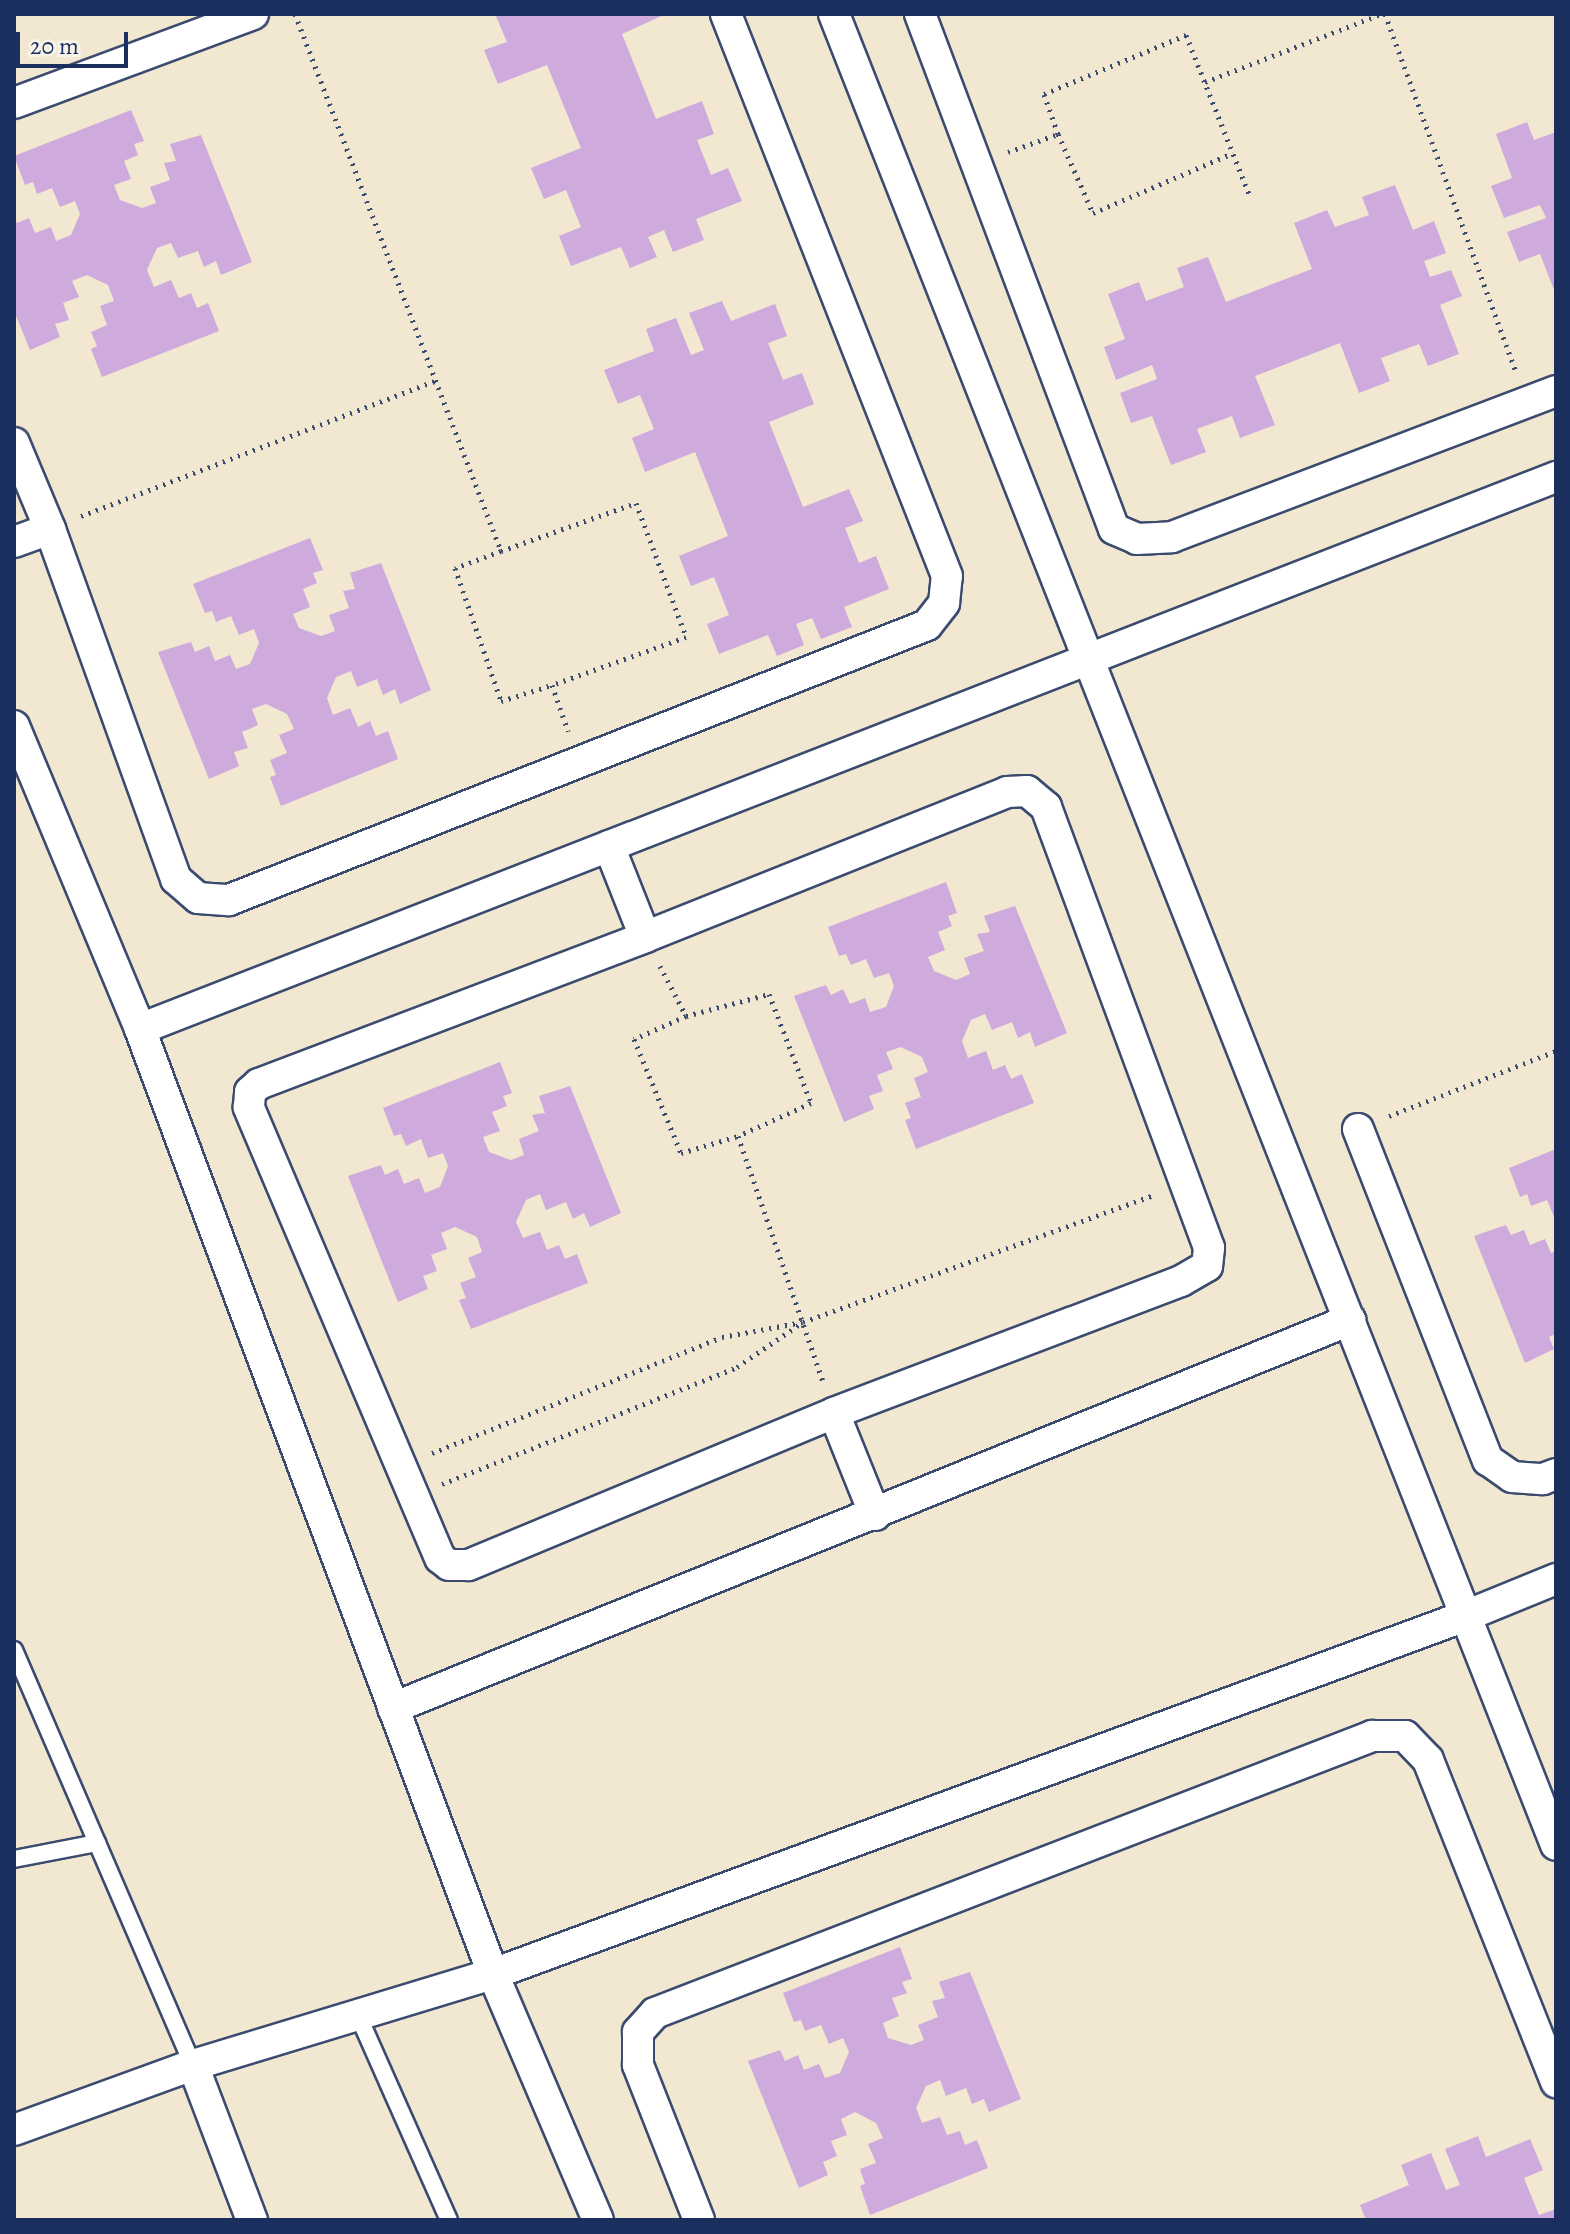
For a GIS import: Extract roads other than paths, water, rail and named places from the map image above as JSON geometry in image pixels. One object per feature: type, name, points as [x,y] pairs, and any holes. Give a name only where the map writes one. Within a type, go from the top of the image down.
[{"type":"street","points":[[14,103],[253,14]]},
{"type":"street","points":[[14,443],[50,529],[176,879],[198,898],[229,900],[927,625],[944,603],[947,576],[726,14]]},
{"type":"street","points":[[834,14],[1087,660],[1468,1615],[1556,1845]]},
{"type":"street","points":[[920,14],[1114,529],[1137,539],[1172,537],[1556,391]]},
{"type":"street","points":[[140,1029],[1087,660],[1553,487]]},
{"type":"street","points":[[14,542],[50,529]]},
{"type":"street","points":[[16,738],[140,1029],[493,1974],[598,2220]]},
{"type":"street","points":[[1027,791],[1046,807],[1209,1248],[1207,1266],[1181,1281],[834,1413],[468,1565],[449,1565],[440,1558],[411,1496],[249,1107],[250,1092],[259,1084],[645,937],[1007,792],[1027,791]]},
{"type":"street","points":[[609,846],[645,937]]},
{"type":"street","points":[[1358,1129],[1488,1460],[1512,1477],[1543,1479],[1556,1474]]},
{"type":"street","points":[[393,1708],[1350,1320]]},
{"type":"street","points":[[834,1413],[875,1515]]},
{"type":"street","points":[[14,2130],[193,2065],[493,1974],[1468,1615],[1556,1579]]},
{"type":"street","points":[[699,2220],[638,2065],[638,2032],[655,2013],[1372,1736],[1405,1736],[1428,1760],[1556,2082]]},
{"type":"street","points":[[193,2065],[252,2220]]},
{"type":"lane","points":[[14,1650],[193,2065]]},
{"type":"lane","points":[[14,1859],[97,1843]]},
{"type":"lane","points":[[358,2015],[449,2220]]}]
